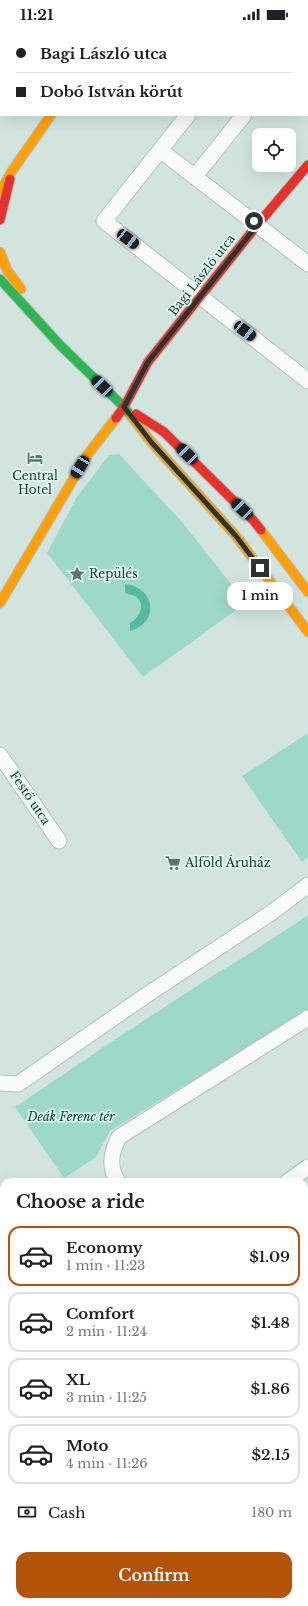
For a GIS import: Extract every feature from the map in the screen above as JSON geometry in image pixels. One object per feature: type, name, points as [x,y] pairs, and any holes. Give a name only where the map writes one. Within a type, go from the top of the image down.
[{"type":"street","points":[[0,192],[12,171],[50,116]]},
{"type":"street","points":[[187,116],[104,221],[308,381]]},
{"type":"street","points":[[195,176],[243,116]]},
{"type":"street","points":[[160,150],[308,264]]},
{"type":"street","name":"Bagi László utca","points":[[0,602],[88,454],[124,407],[148,362],[258,224],[308,165]]},
{"type":"street","points":[[0,179],[12,171]]},
{"type":"street","points":[[0,182],[12,171]]},
{"type":"street","points":[[0,220],[12,171]]},
{"type":"street","points":[[0,252],[8,270],[60,345]]},
{"type":"street","points":[[0,279],[60,345],[124,407],[152,443],[236,536],[308,632]]},
{"type":"street","points":[[24,320],[60,345]]},
{"type":"street","points":[[124,407],[164,432],[253,520],[308,592]]},
{"type":"street","name":"Festő utca","points":[[0,755],[59,841]]},
{"type":"street","points":[[0,1083],[18,1084],[145,996],[271,913],[308,885]]},
{"type":"street","points":[[116,1178],[110,1159],[113,1148],[119,1137],[308,1018]]},
{"type":"street","points":[[292,1178],[308,1167]]},
{"type":"green space","points":[[119,454],[182,522],[246,603],[143,677],[47,553],[77,497],[109,455]]},
{"type":"green space","points":[[308,733],[308,857],[302,862],[242,776]]},
{"type":"green space","name":"Deák Ferenc tér","points":[[308,915],[308,1010],[110,1131],[96,1157],[64,1178],[15,1107],[155,1013]]},
{"type":"shaded area","points":[[125,584],[135,587],[143,592],[148,598],[150,606],[150,613],[146,620],[140,627],[130,631],[130,623],[139,614],[141,603],[135,596],[125,593]]},
{"type":"traffic: fast","points":[[0,279],[60,345],[124,407],[131,416]]},
{"type":"traffic: slow","points":[[0,192],[12,171],[50,116]]},
{"type":"traffic: slow","points":[[0,252],[7,270],[21,289]]},
{"type":"traffic: slow","points":[[131,416],[152,443],[236,536],[308,632]]},
{"type":"traffic: slow","points":[[0,603],[88,454],[116,418]]},
{"type":"traffic: slow","points":[[261,530],[308,592]]},
{"type":"traffic: jam","points":[[116,418],[124,407],[148,362],[258,224],[308,165]]},
{"type":"traffic: jam","points":[[0,220],[10,179]]},
{"type":"traffic: jam","points":[[136,414],[164,432],[253,520],[261,530]]},
{"type":"place","name":"Central Hotel","points":[[35,458]]},
{"type":"place","name":"Repülés","points":[[77,574]]},
{"type":"place","name":"Alföld Áruház","points":[[173,863]]},
{"type":"route","points":[[254,221],[258,224],[148,362],[124,407],[152,443],[236,536],[260,568]]}]
